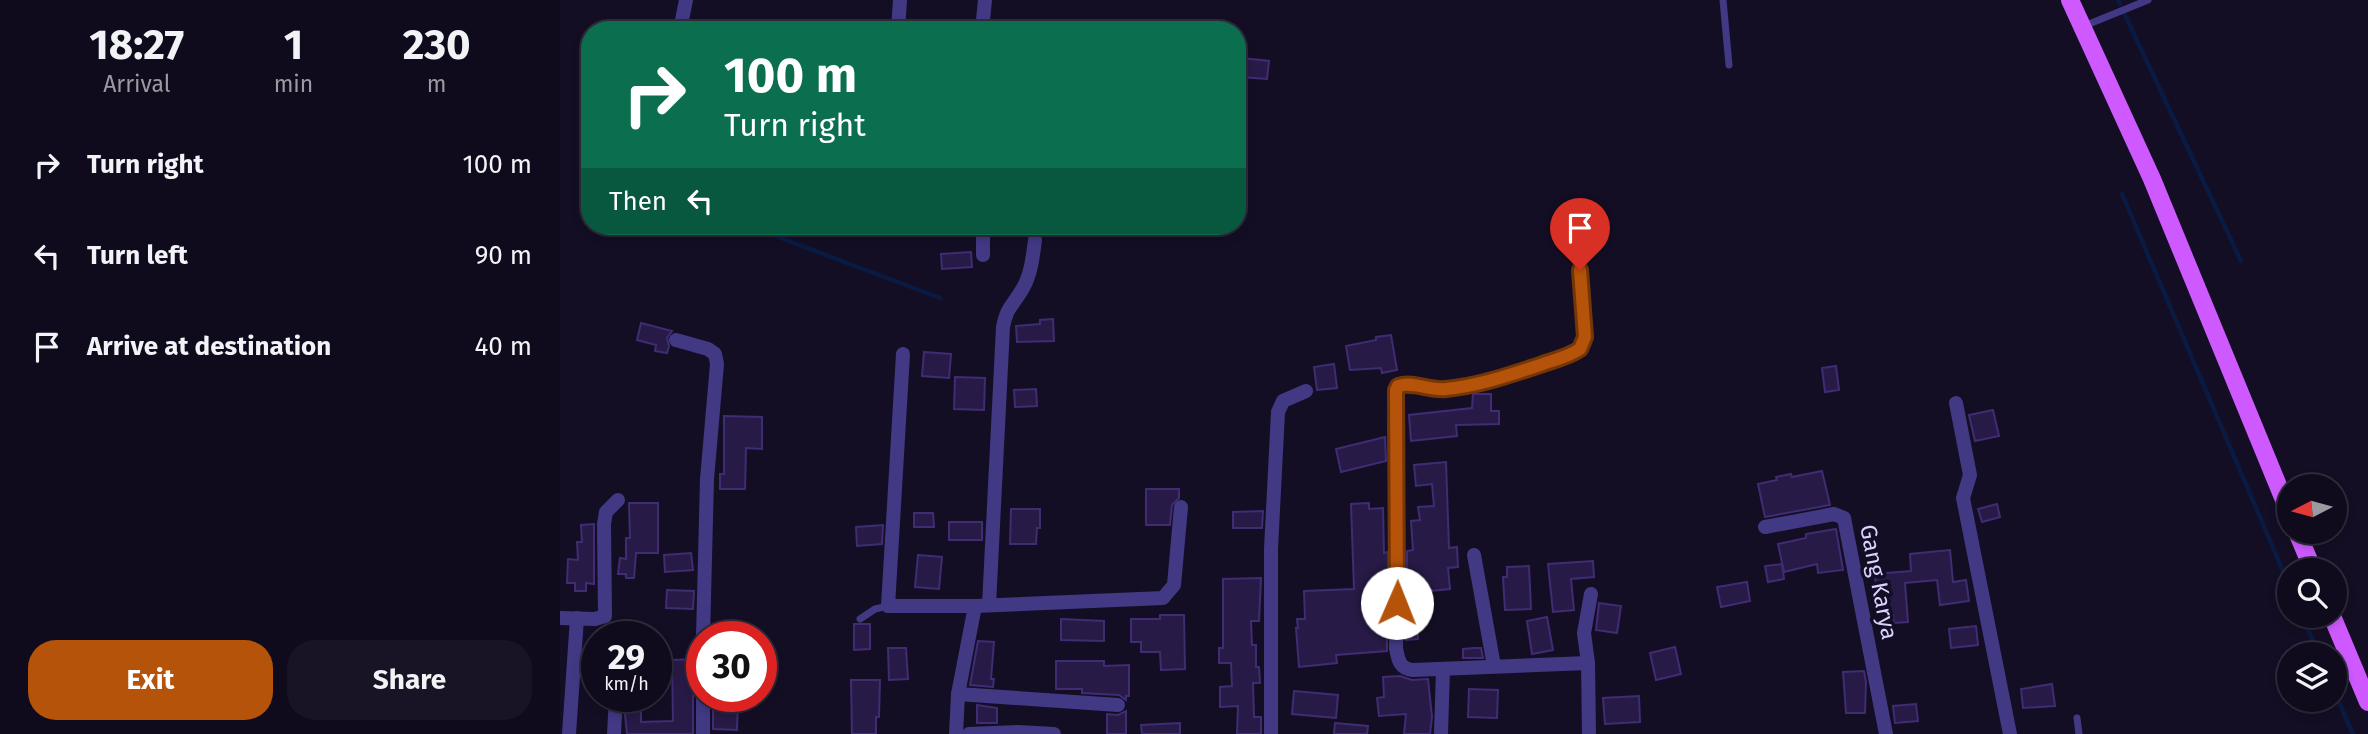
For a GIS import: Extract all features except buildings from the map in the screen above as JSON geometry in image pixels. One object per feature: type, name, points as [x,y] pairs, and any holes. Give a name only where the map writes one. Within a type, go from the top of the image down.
[{"type":"main road","points":[[2070,0],[2152,179],[2277,483]]},
{"type":"main road","points":[[2337,628],[2368,702]]},
{"type":"street","points":[[682,21],[686,0]]},
{"type":"street","points":[[899,21],[900,0]]},
{"type":"street","points":[[983,21],[985,0]]},
{"type":"street","points":[[983,235],[983,255]]},
{"type":"street","points":[[956,734],[958,694],[982,606],[1003,327],[1006,310],[1023,288],[1029,273],[1035,240]]},
{"type":"street","points":[[1580,270],[1585,337],[1580,349],[1514,373],[1464,386],[1432,389],[1403,384],[1396,390],[1398,659],[1406,669],[1588,663]]},
{"type":"street","points":[[676,340],[708,349],[715,354],[717,364],[707,478],[703,621]]},
{"type":"street","points":[[903,354],[888,607],[1163,598],[1174,585],[1181,507]]},
{"type":"street","points":[[1271,734],[1271,549],[1278,412],[1283,401],[1306,391]]},
{"type":"street","points":[[1956,403],[1970,475],[1964,498],[2010,734]]},
{"type":"street","points":[[560,618],[605,616],[604,524],[606,512],[618,500]]},
{"type":"street","name":"Gang Karya","points":[[1765,527],[1834,514],[1844,519],[1886,734]]},
{"type":"street","points":[[1474,555],[1494,666]]},
{"type":"street","points":[[1589,734],[1588,663],[1584,633],[1591,593]]},
{"type":"street","points":[[569,734],[577,618]]},
{"type":"street","points":[[1441,734],[1444,669]]},
{"type":"street","points":[[958,694],[1118,705]]},
{"type":"street","points":[[614,734],[615,712]]},
{"type":"street","points":[[703,712],[703,734]]},
{"type":"street","points":[[969,734],[1054,734]]},
{"type":"lane","points":[[1723,0],[1729,65]]},
{"type":"lane","points":[[2081,27],[2148,0]]},
{"type":"lane","points":[[860,620],[875,610],[888,607]]},
{"type":"lane","points":[[2077,718],[2079,734]]},
{"type":"waterway","points":[[2118,0],[2120,4]]},
{"type":"waterway","points":[[2125,15],[2241,261]]},
{"type":"waterway","points":[[2122,194],[2277,558]]},
{"type":"waterway","points":[[773,235],[940,298]]},
{"type":"waterway","points":[[2307,628],[2314,642]]},
{"type":"waterway","points":[[2343,712],[2353,734]]},
{"type":"route","points":[[1397,603],[1398,535],[1394,428],[1398,386],[1412,384],[1444,390],[1514,373],[1574,354],[1584,345],[1585,337],[1580,270]]}]
